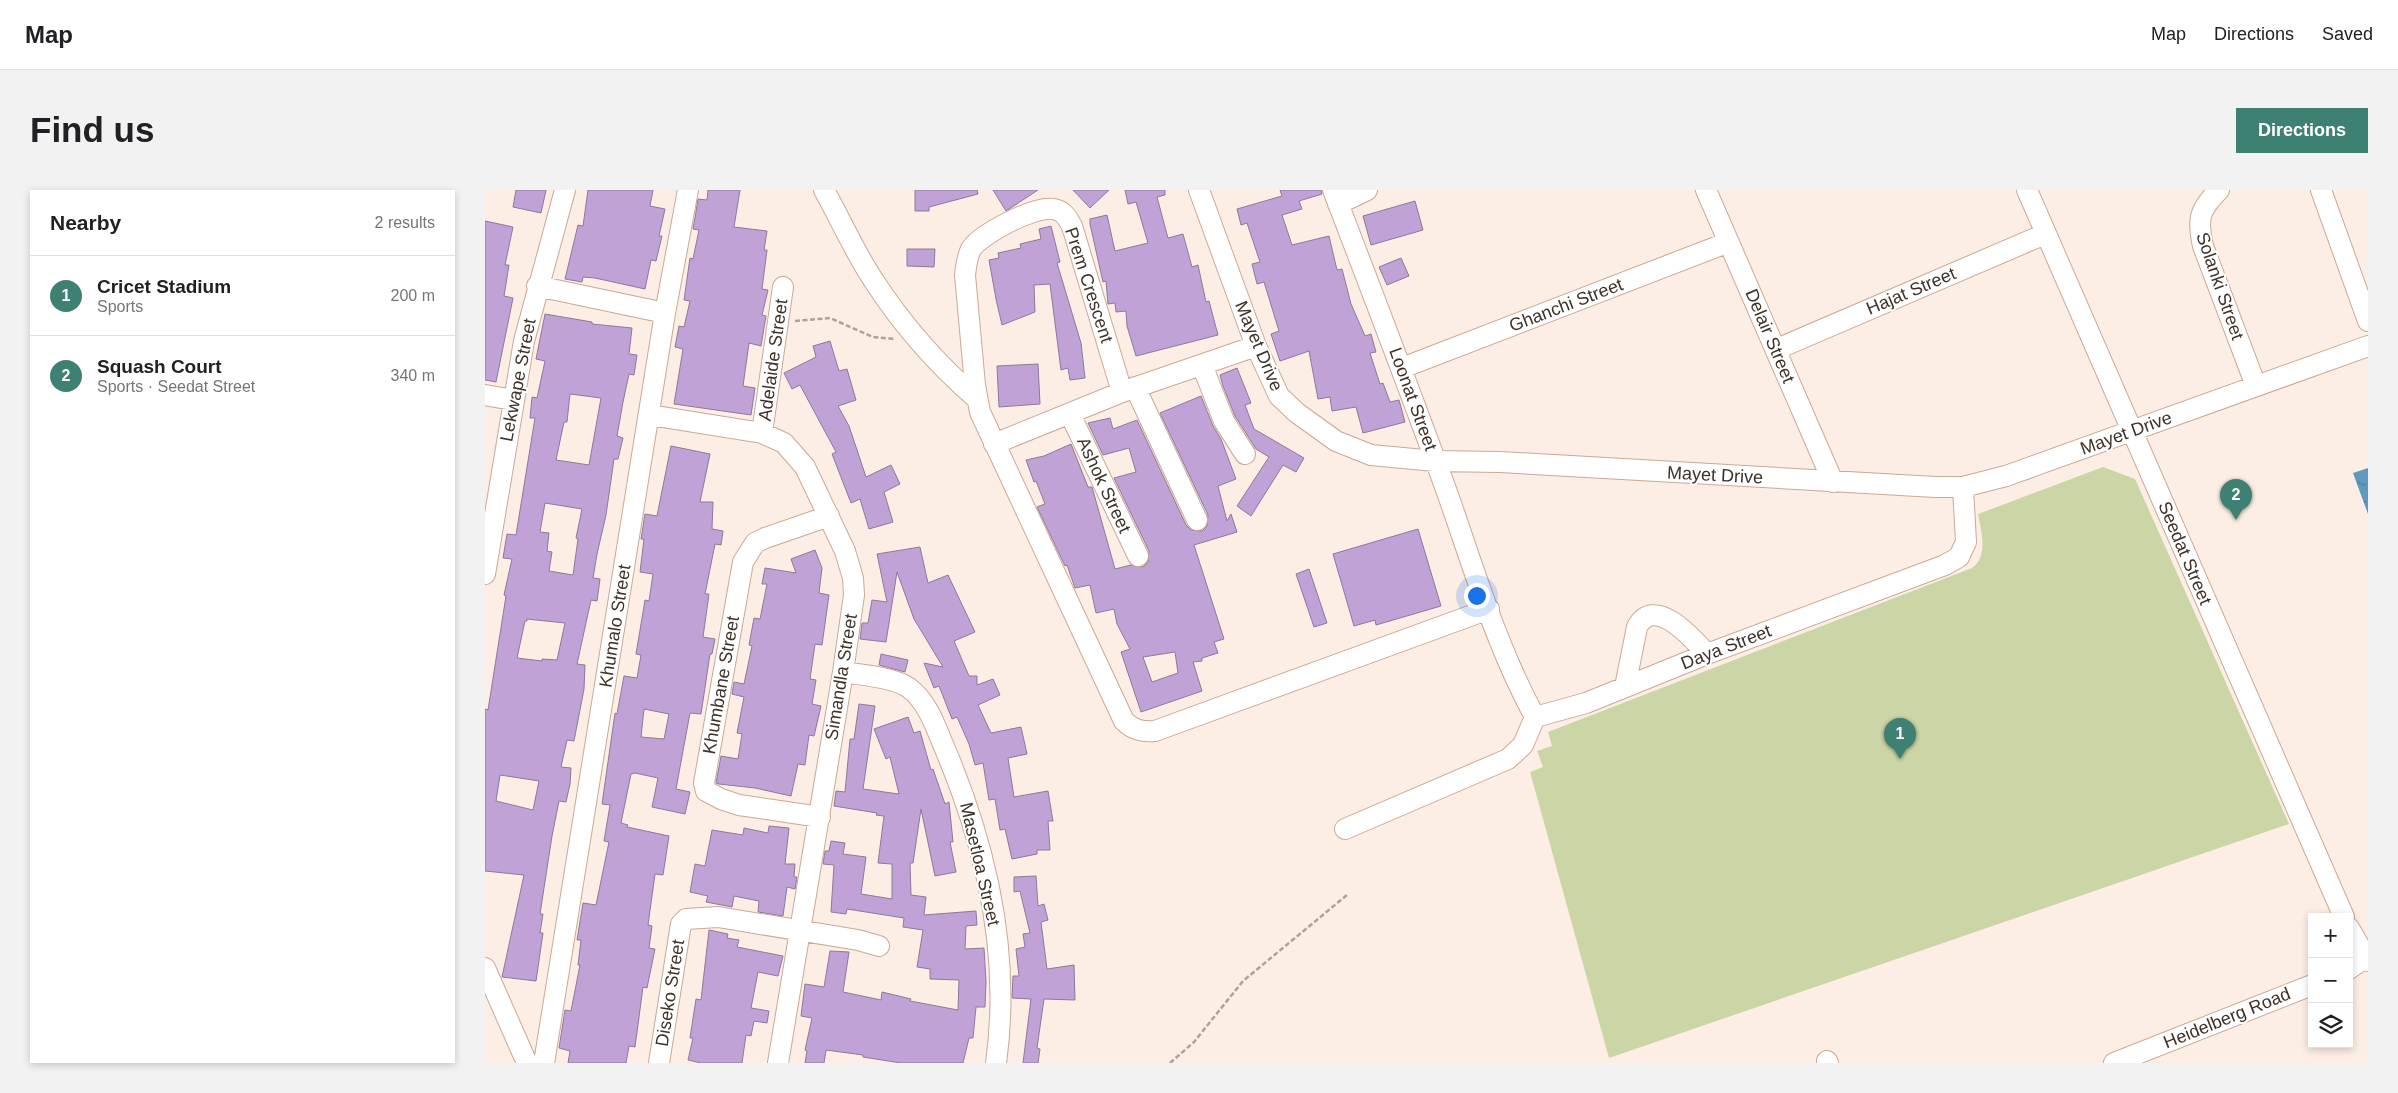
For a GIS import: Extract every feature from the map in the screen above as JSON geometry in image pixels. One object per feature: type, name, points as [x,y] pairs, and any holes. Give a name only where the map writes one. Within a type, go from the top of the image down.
[{"type":"street","name":"Lekwape Street","points":[[485,574],[524,342],[537,286],[565,190]]},
{"type":"street","name":"Khumalo Street","points":[[543,1063],[650,415],[665,313],[688,190]]},
{"type":"street","points":[[824,190],[873,280],[904,326],[942,369],[977,399]]},
{"type":"street","name":"Mayet Drive","points":[[1199,190],[1256,346],[1279,396],[1297,413],[1335,441],[1371,455],[1435,461],[1500,462],[1833,482],[1963,487],[2006,476],[2133,432],[2368,346]]},
{"type":"street","points":[[1335,197],[1367,190]]},
{"type":"street","name":"Delair Street","points":[[1706,190],[1777,349],[1833,482]]},
{"type":"street","name":"Seedat Street","points":[[2027,190],[2342,913]]},
{"type":"street","name":"Solanki Street","points":[[2219,190],[2205,205],[2199,227],[2203,246],[2256,386]]},
{"type":"street","points":[[2321,190],[2368,321]]},
{"type":"street","name":"Loonat Street","points":[[1335,197],[1402,368],[1489,609]]},
{"type":"street","name":"Prem Crescent","points":[[1129,389],[1072,226],[1065,214],[1048,208],[1038,210],[984,237],[972,249],[967,258],[965,275],[977,399],[980,412],[993,444],[1124,721],[1137,730],[1155,731],[1489,609]]},
{"type":"street","name":"Hajat Street","points":[[1777,349],[2045,234]]},
{"type":"street","name":"Ghanchi Street","points":[[1402,368],[1729,242]]},
{"type":"street","points":[[537,286],[665,313]]},
{"type":"street","name":"Adelaide Street","points":[[763,433],[783,287]]},
{"type":"street","points":[[993,444],[1129,389],[1256,346]]},
{"type":"street","points":[[1201,364],[1224,421],[1245,454]]},
{"type":"street","points":[[1129,389],[1197,520]]},
{"type":"street","points":[[485,395],[513,400]]},
{"type":"street","name":"Ashok Street","points":[[1070,414],[1138,556]]},
{"type":"street","name":"Simandla Street","points":[[650,415],[763,433],[784,443],[805,466],[845,551],[853,578],[854,595],[843,672],[778,1063]]},
{"type":"street","name":"Daya Street","points":[[1535,717],[1586,703],[1707,654],[1945,565],[1959,557],[1967,542],[1963,487]]},
{"type":"street","name":"Khumbane Street","points":[[820,817],[729,802],[706,791],[704,783],[743,562],[755,544],[765,538],[829,516]]},
{"type":"street","points":[[1345,829],[1508,759],[1523,745],[1535,717],[1524,697],[1489,609]]},
{"type":"street","points":[[1625,687],[1637,627],[1642,620],[1651,616],[1664,617],[1670,620],[1686,632],[1707,654]]},
{"type":"street","name":"Masetloa Street","points":[[843,672],[896,682],[907,686],[915,693],[924,704],[963,791],[976,831],[989,884],[996,932],[1001,1006],[996,1063]]},
{"type":"street","name":"Diseko Street","points":[[659,1063],[681,924],[686,919],[711,917],[857,940],[879,946]]},
{"type":"street","points":[[2353,940],[2361,963]]},
{"type":"street","points":[[485,968],[527,1063]]},
{"type":"street","name":"Heidelberg Road","points":[[2114,1063],[2308,987]]},
{"type":"path","points":[[779,323],[830,318],[873,337],[893,338],[925,349]]},
{"type":"path","points":[[1170,1063],[1194,1042],[1247,977],[1347,895]]},
{"type":"green space","points":[[2103,467],[2135,479],[2289,824],[1609,1058],[1530,772],[1543,767],[1537,751],[1552,746],[1548,732],[1972,568],[1981,557],[1983,543],[1978,514]]},
{"type":"water","points":[[2368,468],[2368,514],[2353,473]]},
{"type":"building","points":[[516,190],[546,190],[541,213],[513,207]]},
{"type":"building","points":[[588,190],[653,190],[650,206],[665,209],[659,236],[662,236],[656,261],[651,260],[645,289],[595,278],[583,277],[582,282],[565,279],[578,225],[583,226]]},
{"type":"building","points":[[708,190],[740,190],[734,227],[767,231],[764,250],[767,250],[762,289],[768,290],[762,315],[766,316],[761,346],[749,343],[743,386],[755,388],[751,415],[674,404],[683,349],[675,347],[679,326],[684,327],[690,301],[684,300],[690,258],[693,259],[699,230],[693,229],[698,199],[707,200]]},
{"type":"building","points":[[915,190],[977,190],[978,194],[929,207],[929,211],[915,211]]},
{"type":"building","points":[[993,190],[1038,190],[1006,211]]},
{"type":"building","points":[[1073,190],[1109,190],[1090,208]]},
{"type":"building","points":[[1125,190],[1165,190],[1165,195],[1157,197],[1168,238],[1183,234],[1192,267],[1198,265],[1206,302],[1209,301],[1218,335],[1136,356],[1127,326],[1126,311],[1116,312],[1115,303],[1108,304],[1106,281],[1103,282],[1090,224],[1090,219],[1107,215],[1115,251],[1148,243],[1136,202],[1128,204]]},
{"type":"building","points":[[1280,190],[1321,190],[1322,194],[1299,201],[1302,209],[1282,215],[1292,245],[1329,236],[1337,270],[1342,269],[1351,304],[1365,336],[1371,334],[1376,352],[1370,353],[1380,384],[1383,383],[1390,402],[1399,400],[1405,422],[1363,433],[1356,407],[1332,411],[1330,397],[1318,399],[1309,351],[1280,361],[1271,334],[1279,331],[1264,282],[1257,284],[1252,264],[1260,262],[1247,223],[1241,225],[1237,209],[1282,196]]},
{"type":"building","points":[[1415,201],[1423,230],[1371,245],[1363,216]]},
{"type":"building","points":[[485,221],[513,227],[505,265],[509,265],[504,296],[513,298],[496,382],[485,380]]},
{"type":"building","points":[[1051,226],[1060,262],[1057,263],[1081,343],[1085,378],[1070,380],[1068,368],[1061,370],[1050,284],[1034,285],[1035,312],[1002,325],[996,299],[989,260],[999,258],[998,253],[1021,248],[1020,244],[1041,239],[1039,229]]},
{"type":"building","points":[[907,249],[935,249],[934,267],[907,266]]},
{"type":"building","points":[[1401,258],[1409,276],[1387,285],[1379,267]]},
{"type":"building","points":[[545,314],[592,322],[592,324],[632,328],[629,354],[637,355],[634,375],[629,374],[623,402],[617,436],[623,438],[618,459],[614,459],[606,515],[593,578],[600,579],[597,601],[591,600],[577,664],[585,665],[584,689],[574,741],[567,740],[561,767],[571,768],[570,784],[566,802],[559,801],[552,836],[540,914],[543,914],[540,933],[543,933],[536,981],[502,977],[524,875],[485,871],[485,709],[488,710],[506,596],[504,595],[512,559],[503,558],[507,534],[516,535],[535,418],[530,418],[532,397],[537,398],[545,361],[536,359]],"holes":[[[570,394],[601,398],[589,465],[556,460],[564,422],[567,422]],[[545,503],[582,509],[576,538],[578,539],[573,575],[549,571],[552,552],[547,551],[549,533],[540,532]],[[527,619],[565,623],[557,660],[542,659],[542,661],[517,658],[525,621]],[[500,775],[539,781],[533,810],[496,801]]]},
{"type":"building","points":[[830,341],[839,371],[847,369],[856,400],[838,406],[849,426],[866,477],[891,465],[900,484],[884,492],[893,522],[869,529],[860,499],[851,503],[832,454],[836,452],[800,385],[792,389],[784,373],[816,357],[813,346]]},
{"type":"building","points":[[1038,364],[1040,404],[999,407],[997,366]]},
{"type":"building","points":[[1237,368],[1251,403],[1245,405],[1254,429],[1304,458],[1296,472],[1283,465],[1251,516],[1237,506],[1269,457],[1256,449],[1235,416],[1223,386],[1220,375]]},
{"type":"building","points":[[1201,396],[1213,426],[1221,439],[1236,479],[1218,486],[1227,521],[1231,514],[1237,532],[1194,545],[1224,639],[1214,642],[1218,653],[1202,658],[1202,661],[1193,662],[1202,691],[1141,712],[1121,652],[1130,649],[1117,624],[1114,609],[1096,613],[1090,585],[1075,588],[1067,565],[1065,566],[1037,507],[1045,504],[1026,460],[1044,456],[1071,444],[1088,487],[1092,487],[1115,569],[1131,565],[1143,567],[1148,562],[1149,551],[1114,478],[1136,472],[1129,448],[1103,455],[1088,423],[1110,418],[1113,429],[1137,420],[1186,525],[1191,530],[1202,531],[1207,526],[1208,515],[1160,413]],"holes":[[[1175,652],[1178,673],[1152,682],[1143,657]]]},
{"type":"building","points":[[671,446],[710,454],[700,502],[713,502],[712,529],[723,531],[721,545],[715,544],[705,594],[709,594],[703,637],[715,639],[712,654],[710,654],[701,714],[690,713],[676,789],[690,792],[685,814],[652,807],[658,778],[635,773],[631,774],[621,823],[628,825],[627,827],[669,836],[663,875],[655,874],[648,925],[652,926],[649,948],[655,949],[647,988],[643,987],[635,1047],[629,1046],[626,1063],[568,1063],[570,1051],[559,1048],[565,1010],[571,1011],[580,965],[578,965],[581,940],[577,940],[583,903],[596,905],[609,842],[604,841],[610,805],[602,804],[615,713],[617,714],[624,676],[637,678],[641,655],[636,654],[645,600],[649,601],[653,574],[640,572],[644,539],[641,539],[645,514],[657,516]],"holes":[[[644,709],[669,714],[664,739],[641,737]]]},
{"type":"building","points":[[1418,529],[1441,606],[1376,625],[1375,620],[1354,626],[1333,554]]},
{"type":"building","points":[[920,547],[928,583],[948,575],[975,632],[954,641],[969,676],[977,676],[977,685],[993,679],[1000,695],[978,705],[991,733],[1021,727],[1027,754],[1008,758],[1014,797],[1048,791],[1053,821],[1048,821],[1050,850],[1037,850],[1037,854],[1012,859],[1005,829],[1000,830],[995,799],[989,800],[983,763],[975,765],[969,744],[957,717],[952,719],[939,686],[934,688],[924,663],[943,667],[914,619],[897,572],[886,642],[860,639],[862,623],[868,623],[872,600],[887,602],[877,554]]},
{"type":"building","points":[[815,550],[822,568],[819,593],[829,595],[822,645],[815,644],[810,679],[816,680],[812,704],[821,706],[814,736],[809,735],[805,765],[798,764],[791,796],[755,788],[716,783],[721,756],[738,759],[742,734],[737,733],[744,697],[732,694],[734,682],[744,684],[752,646],[749,645],[754,618],[760,619],[767,584],[762,584],[765,568],[796,573],[791,559]]},
{"type":"building","points":[[1309,569],[1327,623],[1314,627],[1296,574]]},
{"type":"building","points":[[881,654],[908,660],[905,672],[879,665]]},
{"type":"building","points":[[859,704],[875,706],[863,789],[899,794],[890,757],[886,759],[874,729],[908,717],[914,733],[920,731],[931,770],[933,769],[945,804],[949,802],[953,842],[950,842],[956,872],[935,876],[921,809],[913,863],[910,863],[911,895],[926,897],[924,915],[976,911],[977,925],[966,926],[965,949],[984,948],[985,1007],[976,1007],[973,1038],[969,1038],[963,1063],[901,1063],[826,1050],[824,1063],[805,1063],[807,1051],[805,1050],[812,1018],[801,1016],[805,984],[824,987],[830,951],[849,952],[843,992],[881,1000],[882,992],[911,999],[910,1001],[958,1010],[959,980],[930,979],[930,969],[917,967],[923,930],[903,927],[904,918],[847,909],[846,914],[831,912],[834,865],[823,864],[825,851],[829,851],[831,841],[845,843],[843,854],[866,857],[861,894],[892,899],[892,864],[878,863],[884,816],[876,815],[877,813],[834,806],[836,791],[845,792],[850,739],[854,739]]},
{"type":"building","points":[[769,826],[789,828],[785,864],[795,864],[794,877],[797,877],[795,889],[787,887],[783,916],[758,912],[759,901],[734,896],[732,907],[706,902],[708,896],[690,892],[695,864],[705,866],[712,830],[743,835],[744,828],[768,833]]},
{"type":"building","points":[[1036,876],[1038,906],[1044,904],[1048,920],[1041,922],[1047,969],[1074,965],[1075,1000],[1044,999],[1037,1048],[1040,1049],[1038,1063],[1023,1063],[1031,999],[1012,998],[1013,976],[1019,976],[1016,949],[1025,947],[1023,934],[1030,933],[1020,891],[1014,892],[1014,877]]},
{"type":"building","points":[[709,930],[728,934],[727,938],[739,940],[737,947],[783,956],[778,976],[758,972],[751,1008],[769,1011],[767,1023],[754,1021],[751,1036],[746,1035],[742,1063],[701,1063],[688,1060],[693,1038],[690,1038],[696,999],[701,1000]]},
{"type":"place","name":"Squash Court","points":[[2236,520]]},
{"type":"place","name":"Cricet Stadium","points":[[1900,759]]}]
